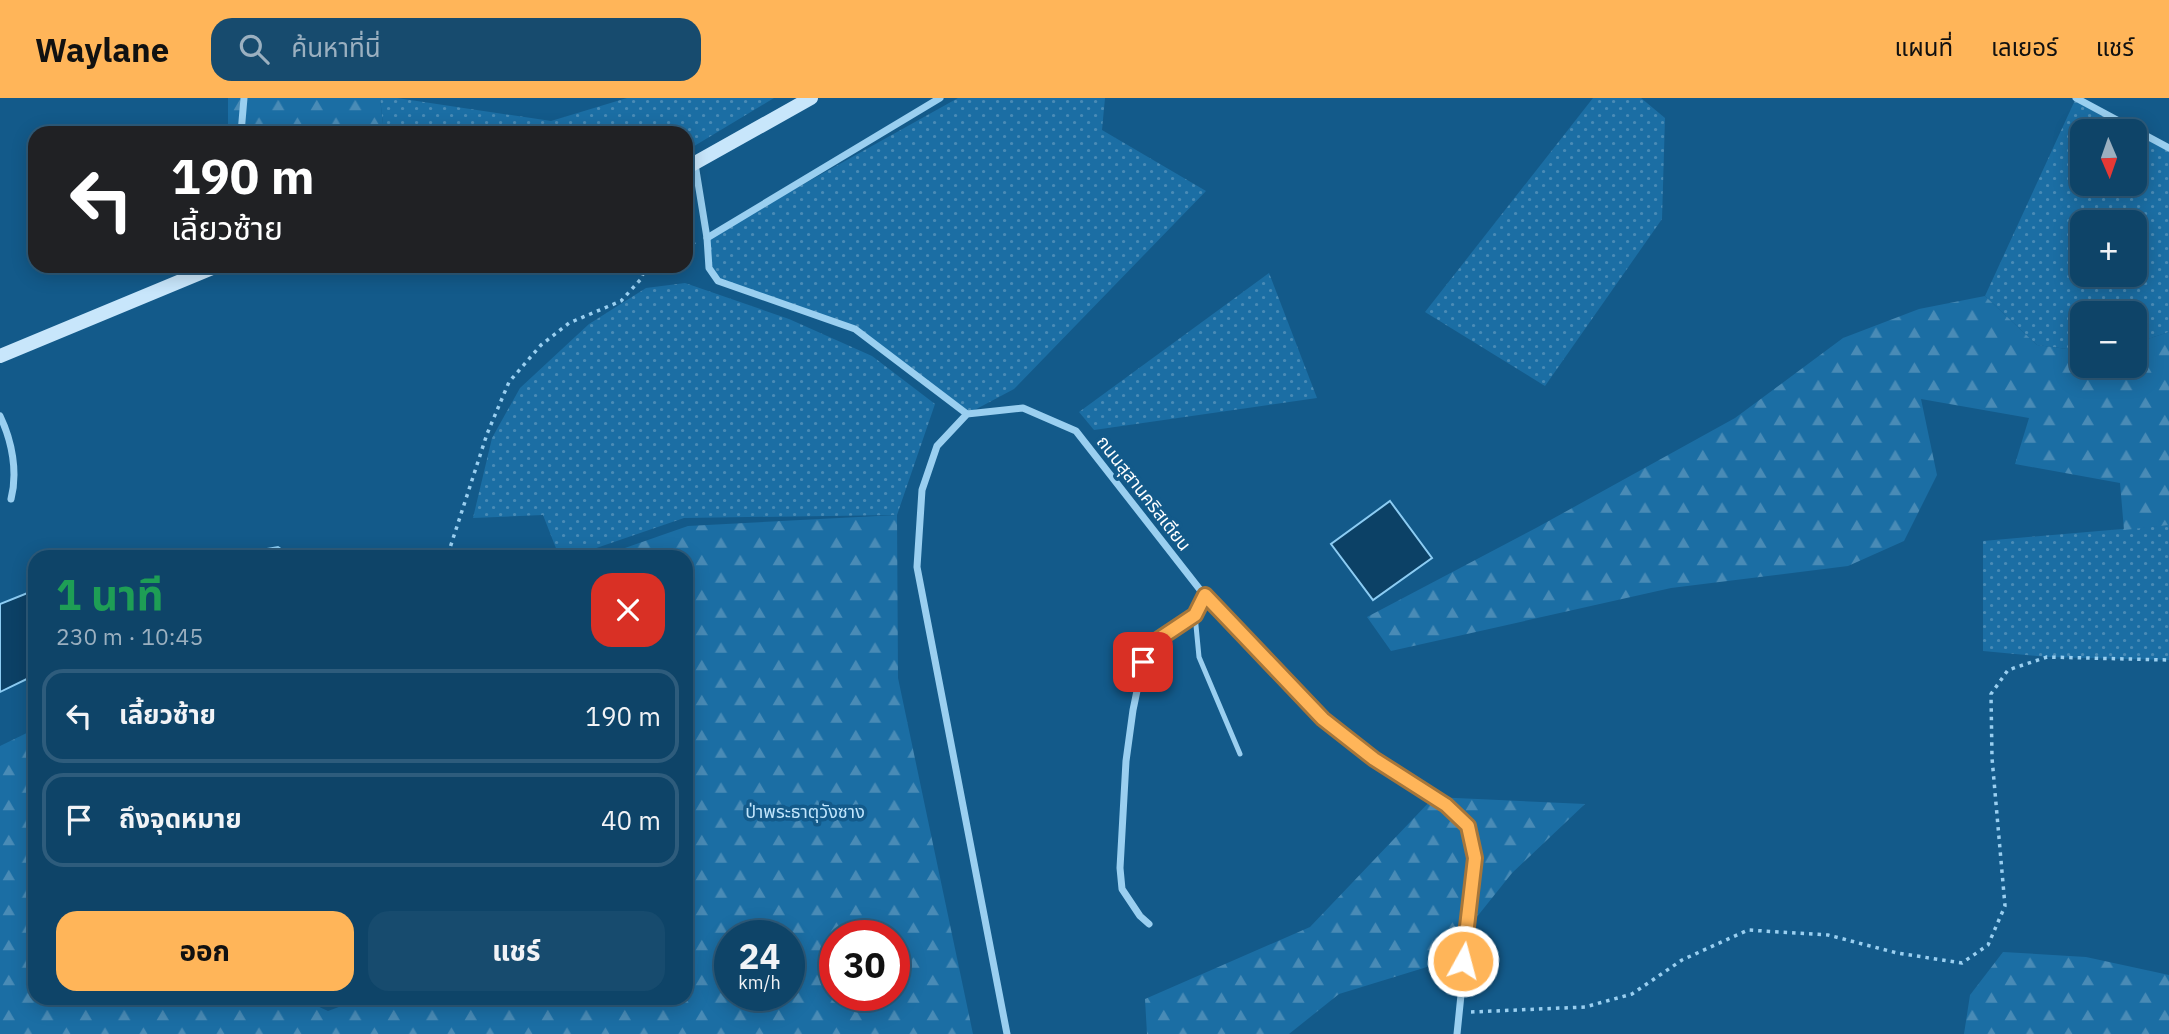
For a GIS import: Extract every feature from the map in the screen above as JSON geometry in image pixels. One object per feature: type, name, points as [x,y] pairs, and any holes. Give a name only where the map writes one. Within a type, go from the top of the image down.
[{"type":"street","points":[[242,126],[244,98]]},
{"type":"street","points":[[693,164],[811,98]]},
{"type":"street","points":[[707,237],[940,98]]},
{"type":"street","points":[[2076,98],[2169,148]]},
{"type":"street","points":[[693,179],[707,237],[709,268],[718,281],[855,329],[967,414],[937,446],[922,490],[917,567],[1007,1034]]},
{"type":"street","points":[[0,356],[200,273]]},
{"type":"street","name":"ถนนสุสานคริสเตียน","points":[[967,414],[1023,408],[1076,431],[1205,595],[1323,719],[1374,759],[1446,805],[1468,826],[1475,858],[1457,1013],[1457,1034]]},
{"type":"street","points":[[0,416],[13,458],[15,483],[11,499]]},
{"type":"street","points":[[1149,924],[1122,890],[1119,868],[1126,761],[1133,710],[1143,662],[1153,643],[1195,615],[1205,595]]},
{"type":"lane","points":[[1195,615],[1199,657],[1240,754]]},
{"type":"path","points":[[450,550],[487,434],[509,382],[541,345],[569,323],[621,301],[643,273]]},
{"type":"path","points":[[1457,1013],[1585,1007],[1609,1001],[1632,994],[1682,960],[1748,930],[1828,934],[1898,953],[1962,962],[1988,945],[2004,906],[1992,758],[1991,694],[2008,670],[2047,657],[2169,660]]},
{"type":"green space","points":[[228,98],[380,98],[383,126],[228,126]]},
{"type":"green space","points":[[380,98],[397,98],[551,121],[627,98],[774,98],[693,147],[693,126],[383,126]]},
{"type":"green space","points":[[958,98],[1105,98],[1102,130],[1206,191],[1014,389],[967,414],[855,329],[718,281],[709,268],[707,238]]},
{"type":"green space","points":[[1593,98],[1641,98],[1665,118],[1662,219],[1545,386],[1425,312]]},
{"type":"green space","points":[[2076,98],[2115,119],[2070,119],[2070,196],[2147,196],[2147,136],[2169,148],[2169,332],[2147,339],[2147,301],[2070,301],[2070,349],[2037,345],[1985,296]]},
{"type":"green space","points":[[1269,273],[1317,398],[1094,430],[1079,412]]},
{"type":"green space","points":[[685,283],[789,319],[872,356],[935,404],[897,515],[684,518],[591,550],[557,550],[543,515],[473,518],[492,438],[520,388],[589,324],[646,288]]},
{"type":"green space","points":[[1985,296],[2037,345],[2070,349],[2070,378],[2147,378],[2147,339],[2169,332],[2169,525],[2124,530],[2120,483],[2015,464],[2029,418],[1921,399],[1937,475],[1904,541],[1848,566],[1671,588],[1391,651],[1367,617],[1536,528],[1735,418],[1843,338],[1919,309]]},
{"type":"green space","name":"ป่าพระธาตุวังซาง","points":[[897,515],[898,678],[973,1034],[0,1034],[0,746],[28,732],[28,1005],[315,1005],[328,1011],[344,1005],[693,1005],[693,550],[619,550],[688,526]]},
{"type":"green space","points":[[2169,525],[2169,660],[2047,657],[1983,651],[1983,541]]},
{"type":"green space","points":[[1434,797],[1585,804],[1512,873],[1440,963],[1339,994],[1289,1034],[1147,1034],[1145,999],[1310,927]]},
{"type":"green space","points":[[2003,952],[2086,957],[2169,975],[2169,1034],[1964,1034],[1970,995]]},
{"type":"shaded area","points":[[1390,501],[1432,558],[1373,600],[1331,544]]},
{"type":"shaded area","points":[[278,547],[282,550],[261,550]]},
{"type":"shaded area","points":[[28,593],[28,678],[0,692],[0,604]]},
{"type":"route","points":[[1143,662],[1153,643],[1195,615],[1205,595],[1323,719],[1374,759],[1446,805],[1468,826],[1475,858],[1463,961]]}]
